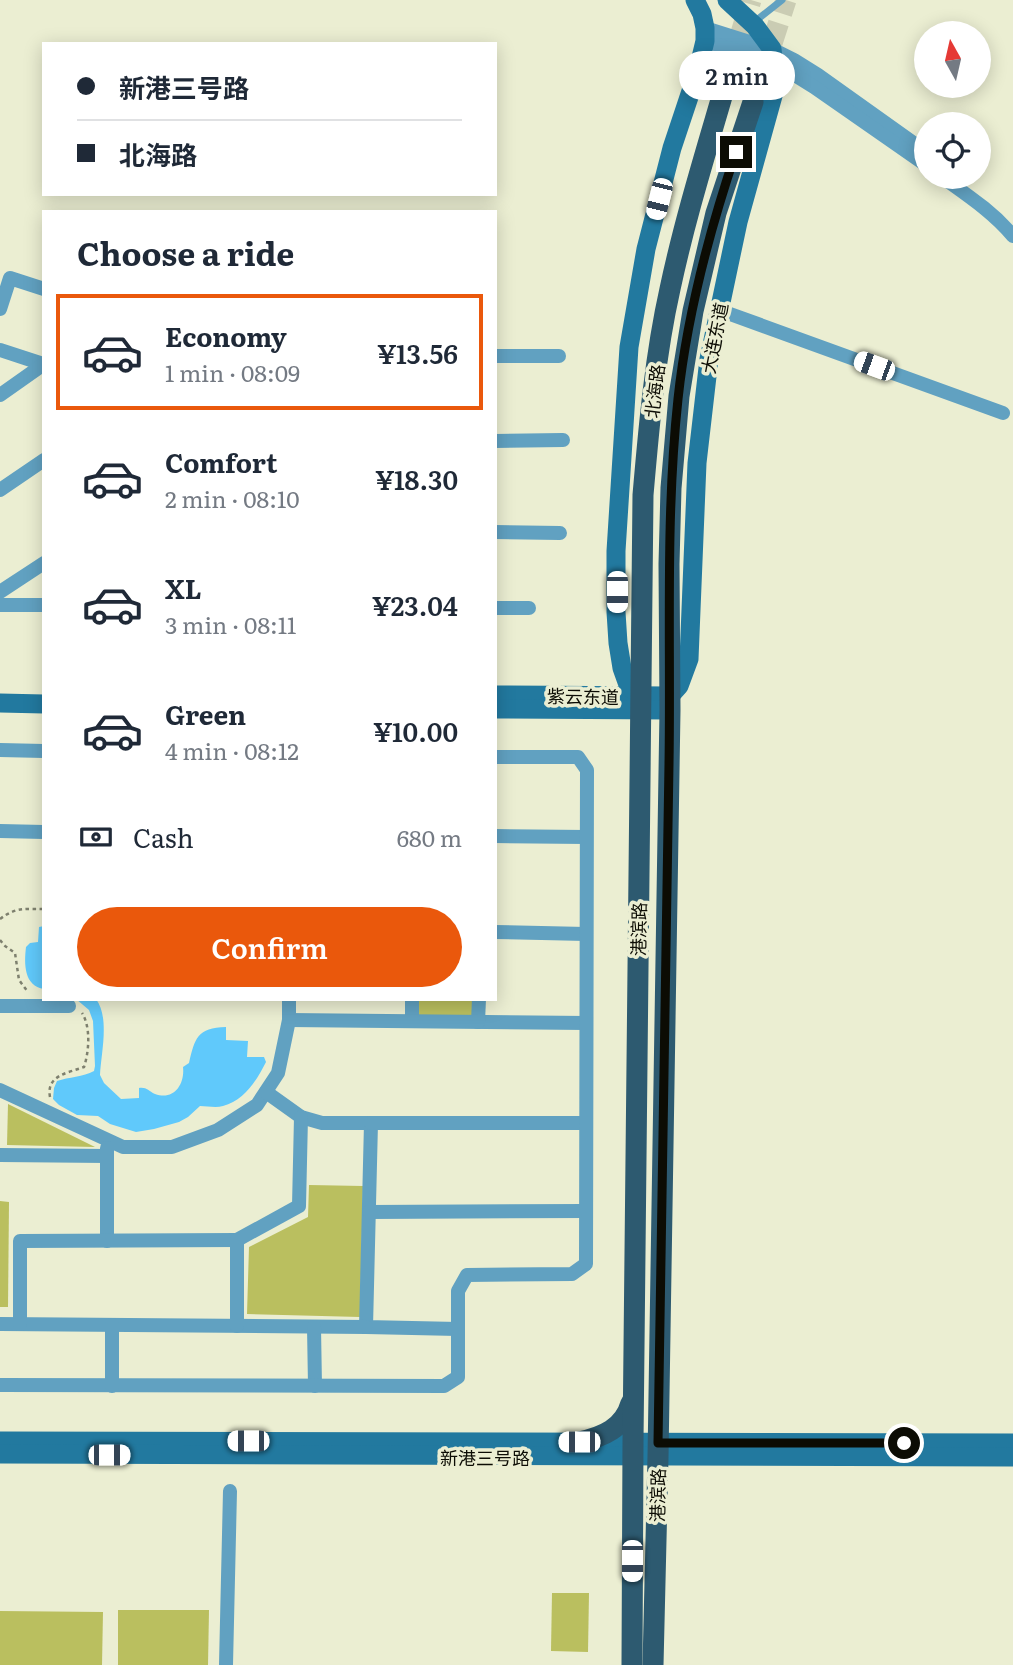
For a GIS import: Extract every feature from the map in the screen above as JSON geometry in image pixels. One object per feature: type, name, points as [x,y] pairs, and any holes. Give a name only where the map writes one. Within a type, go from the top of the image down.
[{"type":"main road","points":[[641,703],[627,682],[618,643],[617,551],[629,347],[646,249],[672,149],[698,70],[705,34],[702,13],[695,0]]},
{"type":"main road","points":[[727,0],[752,23],[773,55]]},
{"type":"main road","name":"大连东道","points":[[670,703],[689,659],[697,463],[709,359],[737,222],[776,86],[773,55]]},
{"type":"main road","name":"北海路","points":[[641,703],[643,495],[652,393],[670,290],[723,93]]},
{"type":"main road","name":"北海路","points":[[670,703],[669,564],[678,396],[703,262],[752,102]]},
{"type":"main road","points":[[0,690],[42,691]]},
{"type":"main road","name":"紫云东道","points":[[497,695],[641,703]]},
{"type":"main road","points":[[0,703],[42,704]]},
{"type":"main road","name":"港滨路","points":[[632,1665],[641,703]]},
{"type":"main road","name":"紫云东道","points":[[497,709],[670,703]]},
{"type":"main road","name":"港滨路","points":[[653,1665],[670,703]]},
{"type":"main road","points":[[633,1450],[651,1418],[659,1392]]},
{"type":"main road","points":[[579,1450],[619,1425],[629,1409],[633,1394]]},
{"type":"main road","name":"新港三号路","points":[[0,1440],[579,1450]]},
{"type":"main road","name":"新港三号路","points":[[0,1454],[658,1450],[1013,1443]]},
{"type":"main road","name":"新港三号路","points":[[658,1450],[1013,1457]]},
{"type":"street","points":[[705,34],[773,55],[818,75],[914,143]]},
{"type":"street","points":[[773,55],[914,157]]},
{"type":"street","points":[[959,189],[997,219],[1013,236]]},
{"type":"street","points":[[974,189],[1013,223]]},
{"type":"street","points":[[0,309],[5,277],[42,288]]},
{"type":"street","points":[[719,310],[1003,413]]},
{"type":"street","points":[[0,350],[42,363]]},
{"type":"street","points":[[497,356],[559,356]]},
{"type":"street","points":[[0,395],[42,365]]},
{"type":"street","points":[[497,441],[563,440]]},
{"type":"street","points":[[0,490],[42,461]]},
{"type":"street","points":[[497,532],[560,533]]},
{"type":"street","points":[[0,592],[42,564]]},
{"type":"street","points":[[0,605],[42,605]]},
{"type":"street","points":[[497,608],[529,608]]},
{"type":"street","points":[[0,750],[42,751]]},
{"type":"street","points":[[0,1385],[444,1386],[458,1377],[458,1290],[467,1275],[572,1274],[586,1265],[587,770],[578,757],[497,757]]},
{"type":"street","points":[[0,831],[42,832]]},
{"type":"street","points":[[497,836],[586,837]]},
{"type":"street","points":[[497,932],[586,934]]},
{"type":"street","points":[[0,1090],[123,1147],[172,1147],[218,1130],[257,1105],[278,1073],[289,1020],[289,1001]]},
{"type":"street","points":[[412,1001],[412,1021]]},
{"type":"street","points":[[478,1001],[478,1022]]},
{"type":"street","points":[[0,1006],[69,1006]]},
{"type":"street","points":[[289,1020],[586,1023]]},
{"type":"street","points":[[266,1092],[301,1117],[322,1123],[586,1123]]},
{"type":"street","points":[[20,1324],[20,1241],[237,1240],[299,1206],[301,1117]]},
{"type":"street","points":[[366,1327],[371,1123]]},
{"type":"street","points":[[107,1140],[107,1241]]},
{"type":"street","points":[[0,1155],[107,1156]]},
{"type":"street","points":[[369,1212],[586,1211]]},
{"type":"street","points":[[237,1240],[237,1326]]},
{"type":"street","points":[[0,1324],[458,1329]]},
{"type":"street","points":[[112,1325],[112,1385]]},
{"type":"street","points":[[314,1326],[315,1386]]},
{"type":"street","points":[[226,1665],[230,1491]]},
{"type":"lane","points":[[752,23],[782,0]]},
{"type":"path","points":[[0,919],[19,908],[42,909]]},
{"type":"path","points":[[0,940],[15,953],[19,980],[33,996]]},
{"type":"path","points":[[51,1103],[51,1082],[59,1075],[85,1067],[87,1060],[86,1020],[82,1013],[69,1006]]},
{"type":"green space","points":[[419,1001],[473,1001],[473,1015],[419,1015]]},
{"type":"green space","points":[[8,1104],[95,1147],[7,1145]]},
{"type":"green space","points":[[309,1185],[363,1186],[360,1317],[247,1314],[249,1247],[308,1217]]},
{"type":"green space","points":[[0,1201],[9,1202],[8,1307],[0,1307]]},
{"type":"green space","points":[[552,1593],[589,1593],[588,1652],[551,1651]]},
{"type":"green space","points":[[118,1610],[209,1610],[208,1665],[118,1665]]},
{"type":"green space","points":[[0,1611],[103,1612],[102,1665],[0,1665]]},
{"type":"water","points":[[42,926],[42,988],[32,984],[29,979],[25,960],[26,947],[30,943],[38,942],[39,927]]},
{"type":"water","points":[[78,1001],[97,1001],[100,1007],[104,1026],[100,1075],[104,1083],[121,1099],[139,1098],[139,1088],[162,1096],[173,1093],[180,1085],[183,1067],[189,1063],[199,1036],[216,1028],[226,1027],[226,1040],[248,1041],[247,1057],[264,1057],[266,1062],[254,1083],[237,1100],[220,1107],[200,1106],[179,1122],[136,1132],[110,1124],[98,1116],[77,1115],[53,1099],[54,1088],[57,1081],[94,1071],[93,1021],[89,1010]]},
{"type":"tunnel","points":[[723,93],[751,0]]},
{"type":"tunnel","points":[[753,102],[786,0]]},
{"type":"route","points":[[736,152],[703,262],[684,357],[678,396],[671,488],[658,1443],[904,1443]]}]
